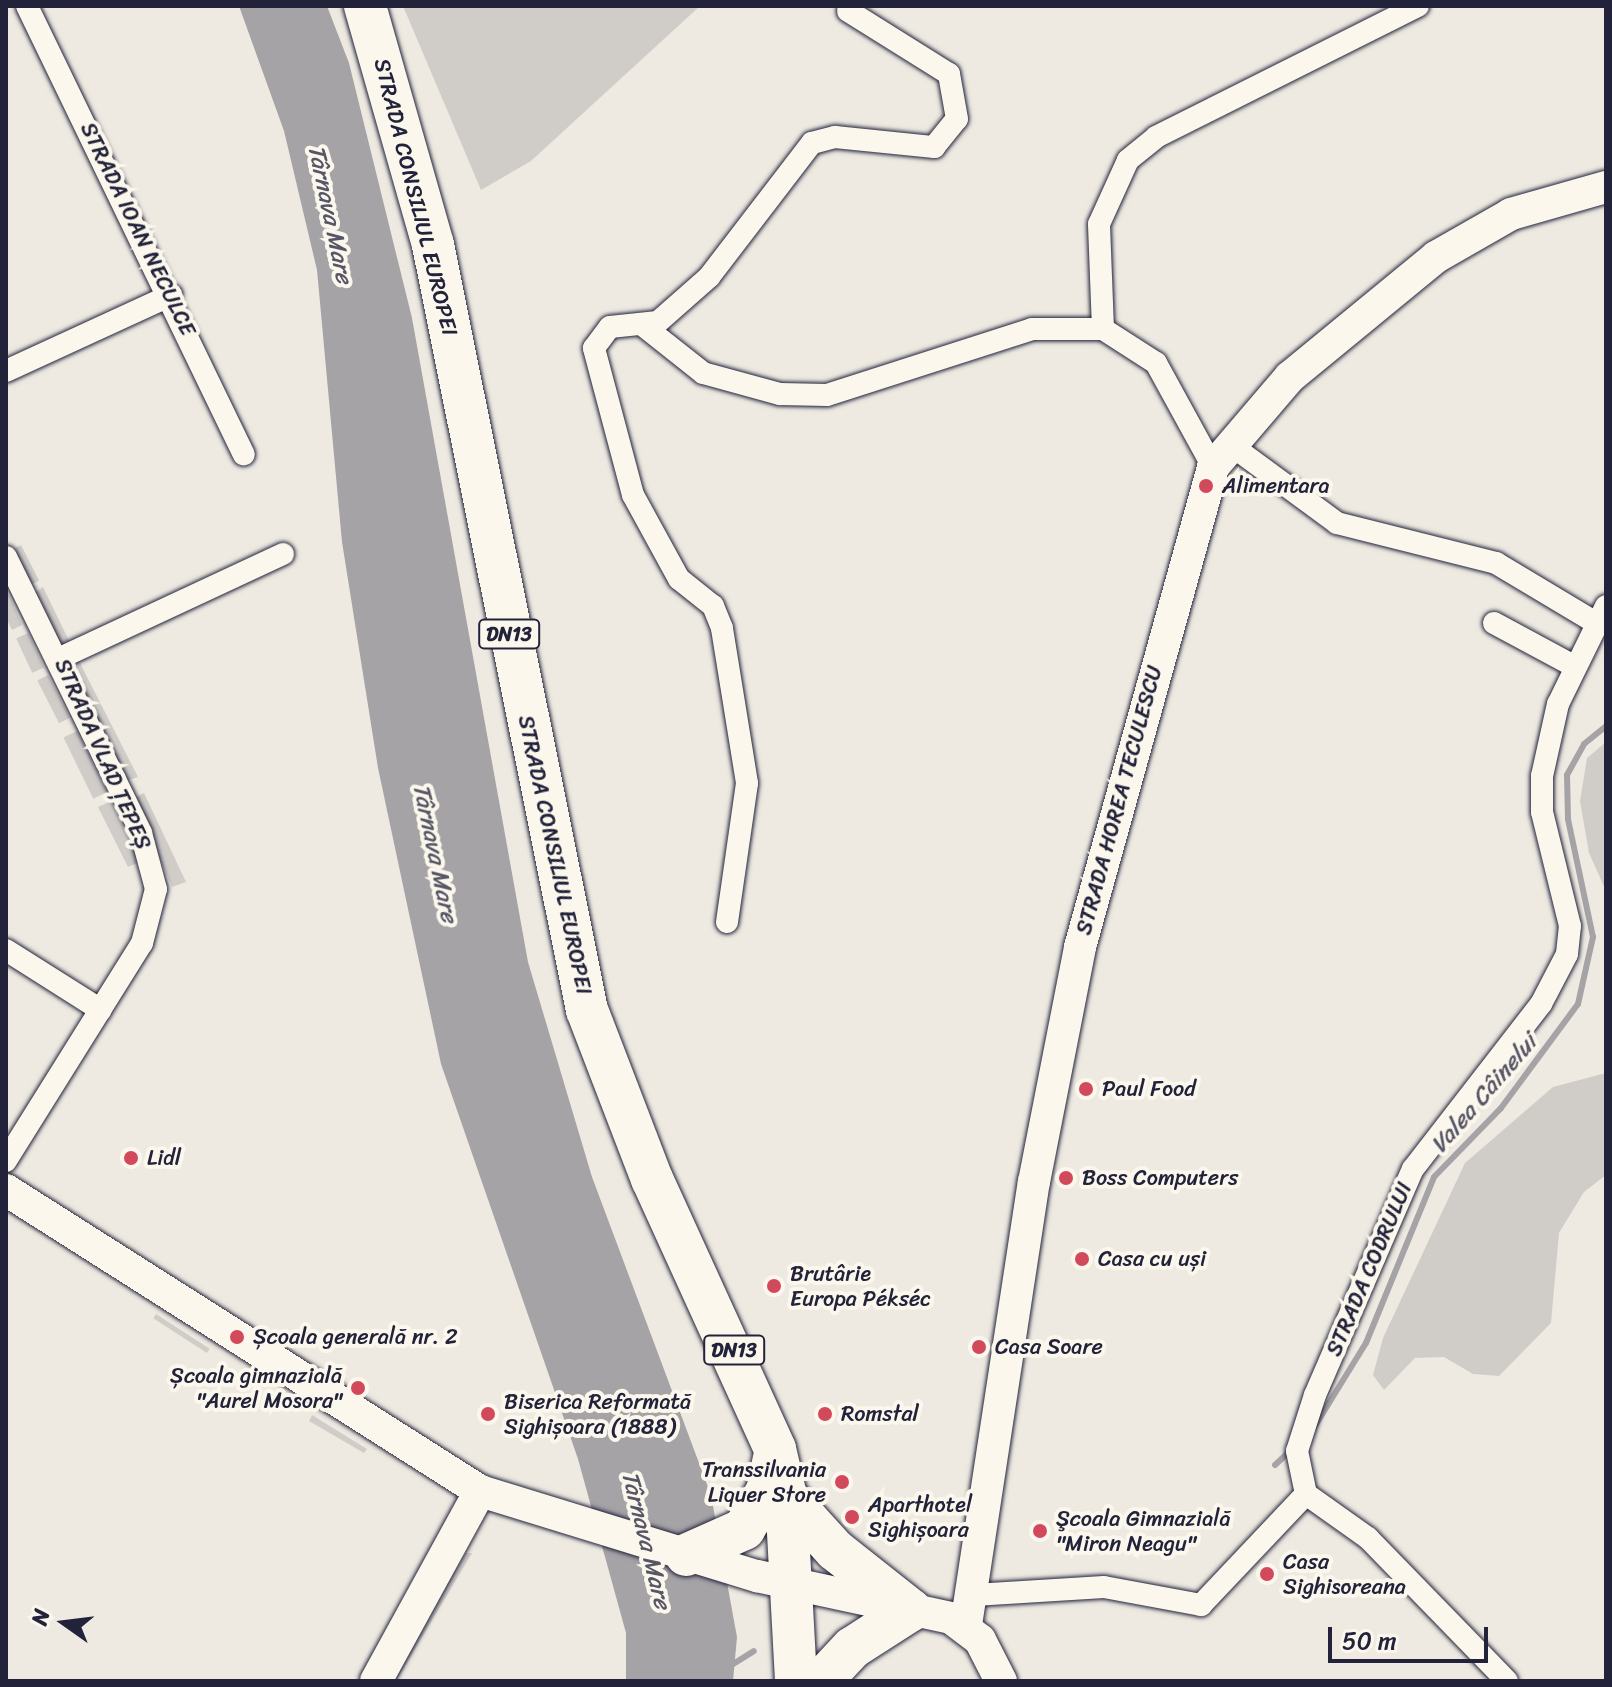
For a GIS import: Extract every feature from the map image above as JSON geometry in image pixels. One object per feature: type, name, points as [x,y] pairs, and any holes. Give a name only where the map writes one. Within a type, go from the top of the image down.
[{"type":"highway","name":"STRADA CONSILIUL EUROPEI","points":[[365,6],[433,245],[587,1010],[641,1154],[775,1449],[786,1496],[796,1681]]},
{"type":"highway","points":[[686,1555],[744,1529],[767,1491],[775,1449]]},
{"type":"highway","points":[[786,1496],[835,1550],[911,1610],[852,1648],[821,1681]]},
{"type":"street","name":"STRADA IOAN NECULCE","points":[[27,6],[171,295],[244,454]]},
{"type":"street","points":[[1103,329],[1099,224],[1128,160],[1156,137],[1418,6]]},
{"type":"street","points":[[727,922],[747,783],[719,616],[679,579],[633,495],[596,366],[600,334],[645,327],[709,277],[812,143],[835,137],[934,147],[957,119],[949,74],[848,11]]},
{"type":"street","name":"STRADA HOREA TECULESCU","points":[[970,1610],[1034,1182],[1080,947],[1221,455],[1313,357],[1436,257],[1511,214],[1606,187]]},
{"type":"street","points":[[6,371],[171,295]]},
{"type":"street","points":[[645,327],[703,373],[780,394],[827,395],[1032,329],[1103,329],[1156,363],[1221,455]]},
{"type":"street","name":"STRADA CODRULUI","points":[[1221,455],[1337,523],[1496,563],[1602,615],[1574,666],[1542,776],[1542,812],[1570,926],[1567,954],[1541,1004],[1413,1169],[1315,1395],[1297,1451],[1306,1494]]},
{"type":"street","points":[[60,658],[283,554]]},
{"type":"street","name":"STRADA VLAD ȚEPEȘ","points":[[6,557],[60,658],[141,833],[156,889],[150,929],[6,1161]]},
{"type":"street","points":[[1494,623],[1574,666]]},
{"type":"street","points":[[6,950],[101,1010]]},
{"type":"street","points":[[6,1190],[480,1491],[548,1514],[791,1585],[911,1610],[970,1610],[1104,1587],[1201,1605],[1306,1494],[1368,1538],[1507,1681]]},
{"type":"street","points":[[376,1681],[480,1491]]},
{"type":"street","points":[[970,1610],[1001,1681]]},
{"type":"shaded area","points":[[403,6],[700,6],[531,161],[481,190]]},
{"type":"shaded area","points":[[21,545],[39,581],[28,587],[9,551]]},
{"type":"shaded area","points":[[43,587],[72,647],[61,651],[31,595]]},
{"type":"shaded area","points":[[8,593],[22,625],[12,630],[6,618]]},
{"type":"shaded area","points":[[28,633],[44,667],[32,673],[16,638]]},
{"type":"shaded area","points":[[78,659],[138,777],[126,781],[70,663]]},
{"type":"shaded area","points":[[48,675],[70,718],[59,723],[37,680]]},
{"type":"shaded area","points":[[77,731],[107,792],[93,799],[64,738]]},
{"type":"shaded area","points":[[1606,742],[1606,891],[1589,853],[1580,801],[1587,758]]},
{"type":"shaded area","points":[[144,793],[186,882],[172,887],[134,798]]},
{"type":"shaded area","points":[[111,801],[139,862],[128,867],[98,807]]},
{"type":"shaded area","points":[[1606,1073],[1606,1175],[1584,1192],[1559,1233],[1551,1323],[1499,1376],[1473,1374],[1444,1357],[1415,1358],[1384,1390],[1373,1375],[1383,1338],[1465,1163],[1553,1087]]},
{"type":"shaded area","points":[[156,1314],[210,1349],[207,1353],[153,1318]]},
{"type":"shaded area","points":[[312,1415],[367,1449],[364,1453],[309,1421]]},
{"type":"shaded area","points":[[466,1553],[472,1553],[396,1681],[391,1677]]},
{"type":"water","name":"Târnava Mare","points":[[239,6],[327,6],[349,63],[412,318],[528,962],[592,1177],[711,1495],[737,1637],[733,1681],[626,1681],[626,1633],[578,1459],[441,1064],[378,768],[342,542],[317,270],[284,131]]},
{"type":"waterway","name":"Valea Câinelui","points":[[1313,1429],[1366,1343],[1434,1177],[1501,1108],[1578,1004],[1593,937],[1568,819],[1567,775],[1584,744],[1606,726]]},
{"type":"waterway","name":"Valea Câinelui","points":[[1275,1465],[1291,1450]]},
{"type":"waterway","name":"Valea Câinelui","points":[[730,1666],[754,1651]]},
{"type":"place","name":"Alimentara","points":[[1206,486]]},
{"type":"place","name":"Paul Food","points":[[1086,1089]]},
{"type":"place","name":"Lidl","points":[[131,1158]]},
{"type":"place","name":"Boss Computers","points":[[1066,1178]]},
{"type":"place","name":"Casa cu uși","points":[[1082,1259]]},
{"type":"place","name":"Brutârie Europa Pékséc","points":[[774,1286]]},
{"type":"place","name":"Școala generală nr. 2","points":[[237,1337]]},
{"type":"place","name":"Casa Soare","points":[[979,1347]]},
{"type":"place","name":"Școala gimnazială \"Aurel Mosora\"","points":[[358,1388]]},
{"type":"place","name":"Biserica Reformată Sighișoara (1888)","points":[[488,1414]]},
{"type":"place","name":"Romstal","points":[[825,1414]]},
{"type":"place","name":"Transsilvania Liquer Store","points":[[842,1482]]},
{"type":"place","name":"Aparthotel Sighișoara","points":[[852,1517]]},
{"type":"place","name":"Şcoala Gimnazială \"Miron Neagu\"","points":[[1040,1531]]},
{"type":"place","name":"Casa Sighisoreana","points":[[1267,1574]]}]
